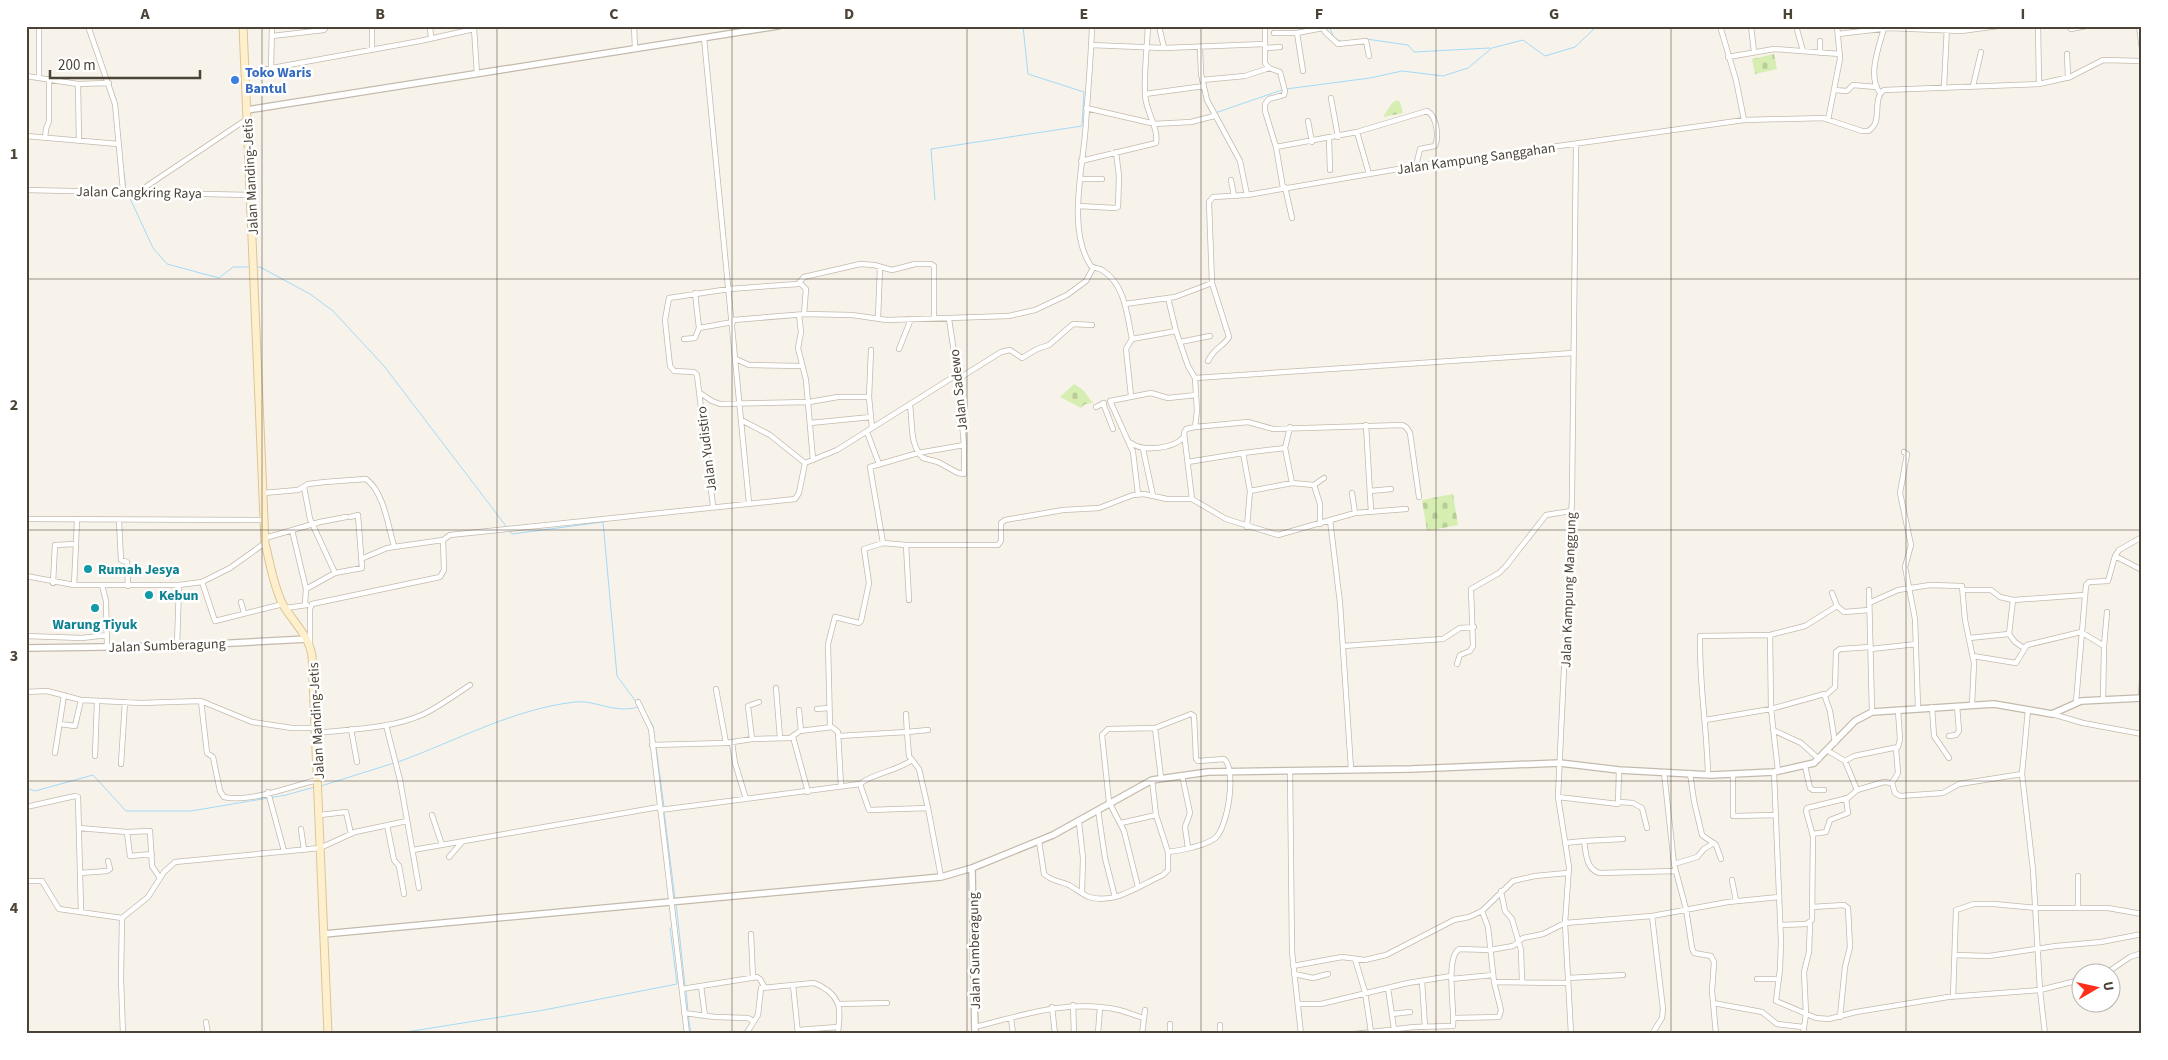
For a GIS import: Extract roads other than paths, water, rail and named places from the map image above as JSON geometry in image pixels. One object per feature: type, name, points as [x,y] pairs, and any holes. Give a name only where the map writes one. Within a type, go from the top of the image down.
[{"type":"main road","name":"Jalan Manding-Jetis","points":[[243,26],[265,541],[274,584],[284,606],[309,642],[319,781],[328,1034]]},
{"type":"street","points":[[39,77],[40,26]]},
{"type":"street","points":[[88,26],[115,104],[118,144],[125,190]]},
{"type":"street","points":[[271,68],[272,26]]},
{"type":"street","points":[[272,36],[324,30],[327,26]]},
{"type":"street","points":[[372,26],[372,50]]},
{"type":"street","points":[[430,26],[431,38]]},
{"type":"street","points":[[634,26],[635,48]]},
{"type":"street","points":[[140,191],[247,114],[477,74],[778,26]]},
{"type":"street","points":[[1092,26],[1092,45],[1081,161],[1078,232],[1086,260],[1093,268],[1100,269],[1109,276],[1116,284],[1125,304],[1132,339],[1126,349],[1131,396]]},
{"type":"street","points":[[1081,161],[1154,145],[1157,139],[1144,94],[1148,26]]},
{"type":"street","points":[[1159,26],[1164,48]]},
{"type":"street","points":[[1265,26],[1265,64],[1269,68],[1280,72],[1285,89],[1284,95],[1269,99],[1265,104],[1266,116],[1276,147],[1292,218]]},
{"type":"street","points":[[1720,26],[1744,120]]},
{"type":"street","points":[[1750,26],[1754,52]]},
{"type":"street","points":[[1796,26],[1803,51]]},
{"type":"street","points":[[1828,120],[1840,54],[1837,26]]},
{"type":"street","points":[[1838,34],[1884,28],[1913,27],[1977,30],[1998,26]]},
{"type":"street","points":[[2038,26],[2040,84]]},
{"type":"street","points":[[2069,26],[2071,29],[2086,26]]},
{"type":"street","points":[[2139,26],[2142,49]]},
{"type":"street","points":[[244,73],[372,50],[474,27],[477,74]]},
{"type":"street","points":[[1274,33],[1297,33],[1322,27],[1338,44],[1366,40],[1368,56]]},
{"type":"street","points":[[1884,28],[1874,69],[1876,87],[1880,93],[1886,90],[2040,84],[2068,78],[2103,60],[2142,61]]},
{"type":"street","points":[[1944,87],[1947,28]]},
{"type":"street","points":[[1297,33],[1303,71]]},
{"type":"street","points":[[704,38],[733,321],[749,503]]},
{"type":"street","points":[[1820,40],[1820,53]]},
{"type":"street","points":[[1092,45],[1164,48],[1200,46],[1280,47]]},
{"type":"street","points":[[1200,46],[1202,80],[1214,116],[1240,161],[1247,195]]},
{"type":"street","points":[[1728,57],[1774,49],[1840,54]]},
{"type":"street","points":[[1973,86],[1981,52]]},
{"type":"street","points":[[2067,54],[2068,78]]},
{"type":"street","points":[[1202,80],[1245,76],[1269,68]]},
{"type":"street","points":[[26,76],[78,84],[109,83]]},
{"type":"street","points":[[45,138],[49,121],[49,79]]},
{"type":"street","points":[[78,84],[80,141]]},
{"type":"street","points":[[1834,90],[1847,91],[1853,85],[1876,87]]},
{"type":"street","points":[[1144,94],[1204,86]]},
{"type":"street","name":"Jalan Kampung Sanggahan","points":[[1212,283],[1210,198],[1247,195],[1284,187],[1416,166],[1744,120],[1828,120],[1862,131],[1872,129],[1876,122],[1880,93]]},
{"type":"street","points":[[1332,98],[1338,136]]},
{"type":"street","points":[[1086,108],[1151,121],[1191,122],[1214,116]]},
{"type":"street","points":[[1276,147],[1329,139],[1424,111],[1430,112],[1435,125],[1436,145],[1420,150],[1416,166]]},
{"type":"street","points":[[1308,121],[1312,142]]},
{"type":"street","points":[[1357,132],[1369,174]]},
{"type":"street","points":[[26,136],[118,144]]},
{"type":"street","points":[[1329,139],[1330,170]]},
{"type":"street","name":"Jalan Kampung Manggung","points":[[1571,1034],[1565,923],[1569,858],[1564,843],[1558,797],[1571,511],[1576,144]]},
{"type":"street","points":[[1079,206],[1118,207],[1116,152]]},
{"type":"street","points":[[1080,179],[1102,179]]},
{"type":"street","points":[[1232,180],[1234,196]]},
{"type":"street","name":"Jalan Cangkring Raya","points":[[26,190],[125,190],[251,195]]},
{"type":"street","points":[[800,284],[804,277],[848,266],[868,264],[892,270],[915,264],[932,264],[934,318]]},
{"type":"street","points":[[878,318],[880,267]]},
{"type":"street","points":[[699,328],[733,321],[802,315],[852,315],[878,318],[934,318],[949,320],[983,316],[1009,316],[1035,310],[1077,289],[1086,281],[1093,268]]},
{"type":"street","points":[[1125,304],[1168,298],[1212,283],[1229,337],[1227,341],[1216,348],[1208,361]]},
{"type":"street","points":[[684,339],[695,338],[699,328],[695,293],[800,284],[806,289],[798,348],[805,376],[813,460]]},
{"type":"street","name":"Jalan Yudistiro","points":[[695,293],[669,298],[665,310],[665,325],[671,368],[674,371],[696,374],[700,393],[713,506]]},
{"type":"street","points":[[1168,298],[1180,342],[1190,370],[1195,378],[1195,427]]},
{"type":"street","points":[[899,349],[911,319]]},
{"type":"street","name":"Jalan Sadewo","points":[[879,464],[918,453],[964,445],[958,376],[949,320]]},
{"type":"street","points":[[361,558],[394,546],[443,540],[450,536],[797,497],[805,464],[837,450],[958,376],[1008,349],[1022,358],[1037,348],[1046,347],[1073,324],[1092,325]]},
{"type":"street","points":[[1132,339],[1176,330]]},
{"type":"street","points":[[1180,342],[1210,336]]},
{"type":"street","points":[[871,350],[869,397],[872,428]]},
{"type":"street","points":[[1195,378],[1573,354]]},
{"type":"street","points":[[736,358],[749,365],[801,366]]},
{"type":"street","points":[[700,393],[718,404],[740,402],[808,402],[838,397],[869,397]]},
{"type":"street","points":[[1096,407],[1110,401],[1154,393],[1172,398],[1196,395]]},
{"type":"street","points":[[1110,401],[1130,442],[1134,457],[1138,494]]},
{"type":"street","points":[[1103,404],[1113,429]]},
{"type":"street","points":[[910,406],[913,425],[912,441],[923,458],[938,462],[962,474],[965,469],[964,445]]},
{"type":"street","points":[[810,423],[870,417]]},
{"type":"street","points":[[741,420],[770,435],[805,464]]},
{"type":"street","points":[[1192,500],[1184,437],[1186,429],[1242,422],[1273,428],[1396,425],[1407,428],[1419,497]]},
{"type":"street","points":[[1366,425],[1371,512]]},
{"type":"street","points":[[1290,427],[1285,448],[1292,483]]},
{"type":"street","points":[[867,432],[879,464],[871,466],[870,470],[883,543]]},
{"type":"street","points":[[1130,442],[1143,448],[1163,446],[1179,441],[1184,437]]},
{"type":"street","points":[[1143,448],[1153,496]]},
{"type":"street","points":[[1188,462],[1285,448]]},
{"type":"street","points":[[1904,452],[1907,454],[1900,493],[1911,545],[1905,565],[1915,619],[1918,708]]},
{"type":"street","points":[[1244,453],[1250,490],[1247,526]]},
{"type":"street","points":[[1250,490],[1292,483],[1314,485],[1324,478]]},
{"type":"street","points":[[262,493],[298,490],[308,484],[368,480],[381,502],[394,546]]},
{"type":"street","points":[[1314,485],[1320,504],[1320,524]]},
{"type":"street","points":[[304,488],[312,524],[335,573]]},
{"type":"street","points":[[1370,492],[1392,489]]},
{"type":"street","points":[[1352,493],[1354,513]]},
{"type":"street","points":[[830,727],[828,708],[828,644],[834,617],[838,616],[861,622],[869,583],[863,550],[883,543],[906,545],[998,545],[1001,542],[1001,523],[1005,520],[1063,510],[1099,508],[1138,494],[1168,499],[1192,500],[1219,516],[1278,535],[1354,513],[1406,509]]},
{"type":"street","points":[[1458,664],[1462,653],[1472,649],[1474,627],[1471,589],[1499,573],[1546,515],[1571,511]]},
{"type":"street","points":[[26,576],[53,583],[74,585],[178,585],[202,582],[230,568],[265,541],[312,524],[358,515],[362,569],[335,573],[306,589]]},
{"type":"street","points":[[26,519],[119,521],[264,520]]},
{"type":"street","points":[[74,585],[77,520]]},
{"type":"street","points":[[1330,520],[1343,646],[1351,769]]},
{"type":"street","points":[[119,521],[121,560],[127,562],[128,586]]},
{"type":"street","points":[[292,530],[306,589],[309,642]]},
{"type":"street","points":[[2076,702],[2084,595],[2088,582],[2109,581],[2115,556],[2123,546],[2136,542],[2142,537]]},
{"type":"street","points":[[202,582],[215,620],[284,606],[307,605],[440,577],[444,573],[443,540]]},
{"type":"street","points":[[53,583],[56,545],[76,544]]},
{"type":"street","points":[[906,545],[909,600]]},
{"type":"street","points":[[2115,556],[2142,570]]},
{"type":"street","points":[[1869,603],[1890,592],[1956,584],[1962,586],[1964,614],[1973,656],[1972,705]]},
{"type":"street","points":[[102,585],[106,601],[107,646]]},
{"type":"street","points":[[178,585],[178,644]]},
{"type":"street","points":[[1869,590],[1872,712]]},
{"type":"street","points":[[1963,590],[1991,590],[2000,597],[2013,600],[2084,595]]},
{"type":"street","points":[[1832,594],[1837,606],[1844,612],[1870,610]]},
{"type":"street","points":[[2013,600],[2009,634],[2015,642],[2024,648]]},
{"type":"street","points":[[241,602],[241,620]]},
{"type":"street","points":[[1708,775],[1706,720],[1700,681],[1700,636],[1770,636],[1805,626],[1837,606]]},
{"type":"street","points":[[2103,700],[2107,612]]},
{"type":"street","points":[[1343,646],[1443,639],[1460,628],[1474,627]]},
{"type":"street","points":[[1973,656],[2016,663],[2020,660],[2024,648],[2032,644],[2082,632],[2104,646]]},
{"type":"street","points":[[1969,638],[2009,634]]},
{"type":"street","points":[[26,636],[82,638],[107,636]]},
{"type":"street","points":[[1770,636],[1771,709],[1776,772],[1775,815],[1781,925],[1779,979],[1776,1001],[1806,1014],[1825,1019],[1862,1011],[1953,997],[2040,990],[2070,982]]},
{"type":"street","points":[[82,638],[82,647]]},
{"type":"street","name":"Jalan Sumberagung","points":[[26,648],[309,642]]},
{"type":"street","points":[[1706,720],[1771,709],[1826,695],[1835,687],[1836,652],[1840,649],[1916,644]]},
{"type":"street","points":[[2052,714],[2076,702],[2141,698],[2142,678]]},
{"type":"street","points":[[26,692],[47,691],[81,700],[97,701],[201,701],[252,722],[316,731],[386,725],[422,714],[470,684]]},
{"type":"street","points":[[776,688],[780,738]]},
{"type":"street","points":[[716,689],[726,743]]},
{"type":"street","points":[[55,753],[64,695]]},
{"type":"street","points":[[1826,695],[1835,743]]},
{"type":"street","points":[[60,724],[75,726],[81,700]]},
{"type":"street","points":[[95,756],[97,701]]},
{"type":"street","points":[[201,701],[207,753],[214,757],[220,791],[224,797],[234,799],[319,781]]},
{"type":"street","points":[[121,764],[125,702]]},
{"type":"street","points":[[638,702],[650,724],[654,745],[672,902],[685,989],[687,1034]]},
{"type":"street","points":[[752,739],[748,706],[751,703],[759,702]]},
{"type":"street","points":[[324,934],[940,877],[972,868],[1079,823],[1109,802],[1152,780],[1182,775],[1290,770],[1411,769],[1560,763],[1619,770],[1708,775],[1776,772],[1805,766],[1819,759],[1855,721],[1872,712],[1972,705],[1999,704],[2142,734]]},
{"type":"street","points":[[1949,736],[1956,735],[1959,731],[1957,706]]},
{"type":"street","points":[[1932,707],[1934,736],[1949,758]]},
{"type":"street","points":[[816,709],[828,708]]},
{"type":"street","points":[[799,710],[801,731]]},
{"type":"street","points":[[1892,783],[1898,773],[1896,748],[1899,745],[1900,739],[1898,710]]},
{"type":"street","points":[[2028,710],[2022,774],[2036,908],[2040,990],[2045,1034]]},
{"type":"street","points":[[906,714],[909,754],[918,766],[922,778],[940,877]]},
{"type":"street","points":[[1138,887],[1121,823],[1109,802],[1102,742],[1103,731],[1155,728],[1174,719],[1194,715],[1196,759],[1198,761],[1226,760],[1230,772],[1228,812],[1222,831],[1214,839],[1188,848],[1168,852]]},
{"type":"street","points":[[386,725],[397,769],[419,888]]},
{"type":"street","points":[[654,745],[732,743],[752,739],[793,737],[801,731],[830,727],[836,730],[838,736],[841,786]]},
{"type":"street","points":[[1155,728],[1162,778]]},
{"type":"street","points":[[351,729],[356,762]]},
{"type":"street","points":[[838,736],[928,730]]},
{"type":"street","points":[[1773,730],[1800,743],[1819,759]]},
{"type":"street","points":[[793,737],[808,792]]},
{"type":"street","points":[[732,743],[735,763],[746,799]]},
{"type":"street","points":[[1845,760],[1854,756],[1896,748]]},
{"type":"street","points":[[1828,751],[1845,760],[1857,790]]},
{"type":"street","points":[[413,850],[662,809],[860,784],[866,780],[896,770],[912,760]]},
{"type":"street","points":[[1805,766],[1810,788],[1813,790],[1824,790]]},
{"type":"street","points":[[1290,770],[1293,966],[1299,1004],[1301,1034]]},
{"type":"street","points":[[1619,770],[1620,802]]},
{"type":"street","points":[[1664,772],[1675,871],[1686,909],[1693,952],[1708,954],[1714,962],[1713,1003],[1716,1034]]},
{"type":"street","points":[[1690,773],[1702,835],[1714,843],[1721,858]]},
{"type":"street","points":[[1733,774],[1733,816],[1775,815]]},
{"type":"street","points":[[1892,783],[1898,796],[1945,792],[1959,784],[2022,774]]},
{"type":"street","points":[[1182,775],[1190,813],[1185,827],[1188,848]]},
{"type":"street","points":[[1039,841],[1044,874],[1048,878],[1068,884],[1082,893],[1098,899],[1115,897],[1166,873],[1168,852],[1156,815],[1152,780]]},
{"type":"street","points":[[1803,1034],[1806,1014],[1804,980],[1809,952],[1812,907],[1812,834],[1807,808],[1846,798],[1857,790],[1884,782],[1892,783]]},
{"type":"street","points":[[860,784],[869,810],[928,808]]},
{"type":"street","points":[[268,793],[284,851]]},
{"type":"street","points":[[26,807],[77,796],[81,912]]},
{"type":"street","points":[[1558,797],[1617,804],[1620,802],[1633,803],[1641,807],[1647,828]]},
{"type":"street","points":[[1812,834],[1826,832],[1830,820],[1848,814],[1846,798]]},
{"type":"street","points":[[1098,810],[1115,897]]},
{"type":"street","points":[[320,815],[346,812],[350,834]]},
{"type":"street","points":[[1121,823],[1156,815]]},
{"type":"street","points":[[432,816],[442,846]]},
{"type":"street","points":[[26,882],[42,881],[59,909],[122,918],[148,897],[158,876],[178,862],[320,848],[350,834],[407,821]]},
{"type":"street","points":[[1079,823],[1083,858],[1082,893]]},
{"type":"street","points":[[387,825],[394,860],[399,866],[404,894]]},
{"type":"street","points":[[79,828],[127,832],[152,831],[152,866],[158,876]]},
{"type":"street","points":[[301,829],[304,850]]},
{"type":"street","points":[[127,832],[130,856],[152,854]]},
{"type":"street","points":[[1564,843],[1623,839]]},
{"type":"street","points":[[1584,841],[1586,857],[1594,872],[1675,871]]},
{"type":"street","points":[[449,857],[462,842]]},
{"type":"street","points":[[1674,864],[1698,857],[1704,849],[1714,843]]},
{"type":"street","points":[[80,873],[107,871],[110,869],[108,861]]},
{"type":"street","name":"Jalan Sumberagung","points":[[972,868],[975,1030]]},
{"type":"street","points":[[1293,966],[1342,957],[1365,960],[1386,955],[1454,920],[1469,917],[1482,911],[1501,891],[1513,882],[1524,878],[1567,873]]},
{"type":"street","points":[[2078,876],[2078,907]]},
{"type":"street","points":[[1732,880],[1736,901]]},
{"type":"street","points":[[1501,891],[1505,911],[1511,916],[1519,942],[1522,956],[1522,982]]},
{"type":"street","points":[[1355,1034],[1394,1029],[1453,1026],[1451,978],[1456,950],[1490,950],[1513,946],[1523,938],[1543,934],[1565,923],[1652,916],[1736,901],[1779,897]]},
{"type":"street","points":[[1953,997],[1956,910],[1982,904],[2036,908],[2120,909],[2142,914]]},
{"type":"street","points":[[1812,907],[1844,905],[1848,908],[1850,947],[1845,967],[1840,1017]]},
{"type":"street","points":[[1454,1018],[1499,1017],[1501,1010],[1494,982],[1488,927],[1482,911]]},
{"type":"street","points":[[1652,916],[1663,1009],[1662,1018],[1652,1034]]},
{"type":"street","points":[[122,918],[121,979],[123,1034]]},
{"type":"street","points":[[1781,925],[1810,923]]},
{"type":"street","points":[[751,934],[754,978]]},
{"type":"street","points":[[1955,955],[1989,956],[2038,948],[2102,942],[2142,934]]},
{"type":"street","points":[[2120,965],[2142,952]]},
{"type":"street","points":[[1355,959],[1365,992],[1371,1032]]},
{"type":"street","points":[[1294,974],[1313,978],[1328,974]]},
{"type":"street","points":[[1299,1004],[1321,1004],[1365,992],[1422,981],[1493,975]]},
{"type":"street","points":[[1494,982],[1568,981],[1623,975]]},
{"type":"street","points":[[685,989],[754,978],[759,978],[764,986]]},
{"type":"street","points":[[1757,979],[1779,979]]},
{"type":"street","points":[[1422,981],[1425,1027]]},
{"type":"street","points":[[746,1034],[758,1015],[760,989],[764,986],[813,983],[835,996],[839,1004],[838,1034]]},
{"type":"street","points":[[793,985],[798,1032],[838,1027]]},
{"type":"street","points":[[701,986],[705,1016]]},
{"type":"street","points":[[1388,988],[1394,1029]]},
{"type":"street","points":[[839,1004],[887,1003]]},
{"type":"street","points":[[1713,1003],[1762,1012],[1777,1024],[1803,1028]]},
{"type":"street","points":[[975,1030],[1052,1007],[1073,1005],[1120,1010],[1144,1018]]},
{"type":"street","points":[[1073,1005],[1074,1034]]},
{"type":"street","points":[[1052,1007],[1054,1034]]},
{"type":"street","points":[[1098,1034],[1100,1007]]},
{"type":"street","points":[[1142,1034],[1145,1010]]},
{"type":"street","points":[[1392,1014],[1410,1012]]},
{"type":"street","points":[[687,1013],[705,1016],[748,1018],[753,1021]]},
{"type":"street","points":[[1012,1018],[1013,1034]]},
{"type":"street","points":[[206,1022],[208,1034]]},
{"type":"street","points":[[1170,1024],[1170,1034]]},
{"type":"street","points":[[1220,1025],[1220,1034]]},
{"type":"street","points":[[1583,1034],[1616,1034]]},
{"type":"waterway","points":[[935,200],[931,149],[1082,126],[1084,92],[1028,74],[1023,26]]},
{"type":"waterway","points":[[1329,26],[1334,38],[1342,42]]},
{"type":"waterway","points":[[1286,89],[1370,78],[1402,71],[1443,76],[1468,68],[1492,48],[1523,40],[1545,56],[1575,47],[1597,26]]},
{"type":"waterway","points":[[1366,39],[1408,45],[1414,52],[1490,48]]},
{"type":"waterway","points":[[107,75],[116,99]]},
{"type":"waterway","points":[[1215,113],[1282,90]]},
{"type":"waterway","points":[[117,108],[120,136]]},
{"type":"waterway","points":[[124,172],[126,191]]},
{"type":"waterway","points":[[128,194],[153,248],[167,264],[219,278],[233,267],[249,267]]},
{"type":"waterway","points":[[256,267],[260,267],[310,294],[333,311],[384,366],[506,526]]},
{"type":"waterway","points":[[510,532],[512,534],[603,522],[617,676],[637,703]]},
{"type":"waterway","points":[[398,762],[529,711],[575,702],[621,709],[639,707]]},
{"type":"waterway","points":[[647,716],[653,726],[655,743]]},
{"type":"waterway","points":[[656,747],[664,807]]},
{"type":"waterway","points":[[321,786],[394,763]]},
{"type":"waterway","points":[[26,788],[35,791],[93,775],[126,811],[191,811],[286,795],[315,787]]},
{"type":"waterway","points":[[664,811],[675,899]]},
{"type":"waterway","points":[[676,903],[685,986]]},
{"type":"waterway","points":[[394,1034],[544,1010],[677,984],[670,928]]},
{"type":"waterway","points":[[686,990],[688,1011]]},
{"type":"waterway","points":[[688,1015],[691,1034]]},
{"type":"place","name":"Toko Waris Bantul","points":[[235,80]]},
{"type":"place","name":"Rumah Jesya","points":[[88,569]]},
{"type":"place","name":"Kebun","points":[[149,595]]},
{"type":"place","name":"Warung Tiyuk","points":[[95,608]]}]
